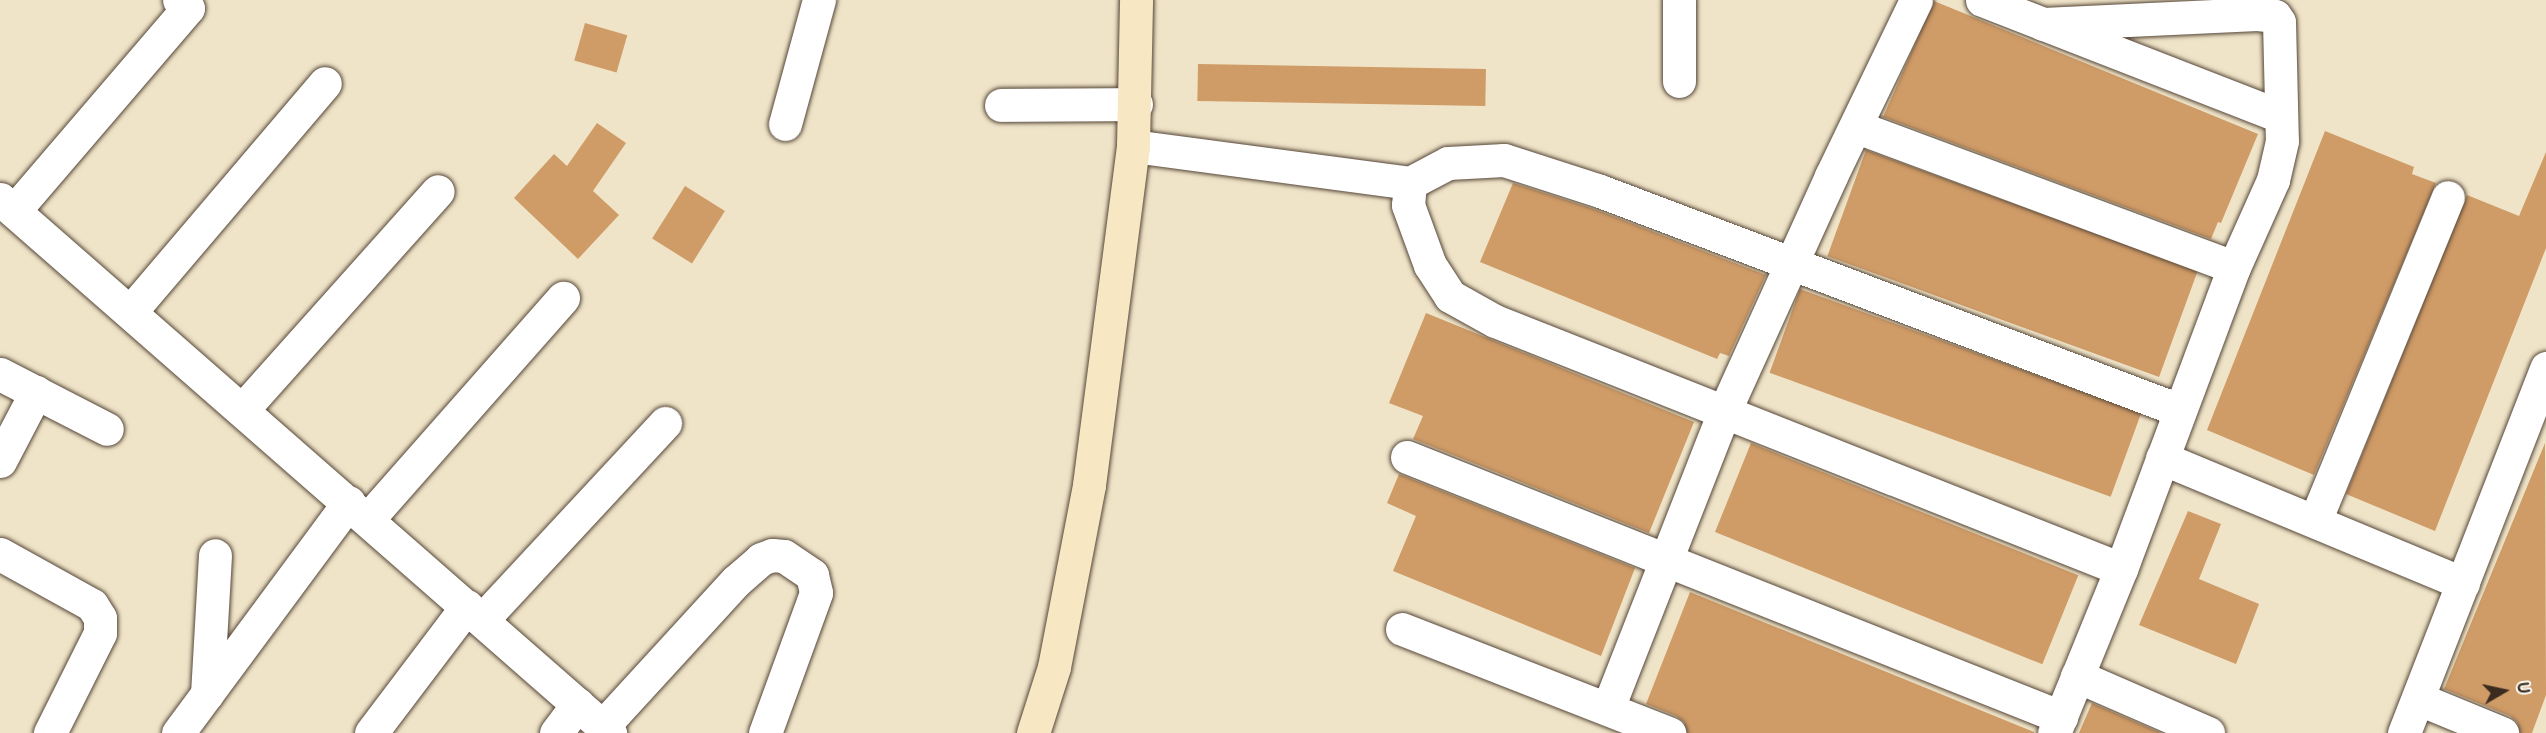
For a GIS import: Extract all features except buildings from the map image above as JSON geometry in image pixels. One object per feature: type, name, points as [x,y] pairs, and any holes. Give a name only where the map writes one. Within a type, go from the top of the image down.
[{"type":"street","points":[[179,0],[188,8],[7,205],[131,311],[606,729],[736,581],[761,559],[772,555],[784,556],[812,575],[816,593],[765,733]]},
{"type":"street","points":[[784,124],[819,0]]},
{"type":"street","points":[[1033,733],[1054,667],[1089,485],[1133,146],[1136,104],[1136,0]]},
{"type":"street","points":[[1679,0],[1679,81]]},
{"type":"street","points":[[1608,708],[1668,562],[1725,410],[1790,264],[1916,0]]},
{"type":"street","points":[[1982,0],[2280,116]]},
{"type":"street","points":[[1407,457],[1668,562],[2057,725],[2121,569],[2163,459],[2178,410],[2234,267],[2274,180],[2282,141],[2279,22],[2275,16],[2257,14],[2043,24]]},
{"type":"street","points":[[131,311],[325,83]]},
{"type":"street","points":[[1001,105],[1136,104]]},
{"type":"street","points":[[1857,127],[2234,267]]},
{"type":"street","points":[[1133,146],[1410,183],[1449,163],[1504,160],[1600,191],[2178,410]]},
{"type":"street","points":[[1410,183],[1408,205],[1416,234],[1450,296],[1495,321],[1725,410],[2121,569]]},
{"type":"street","points":[[243,409],[438,190]]},
{"type":"street","points":[[2315,521],[2448,197]]},
{"type":"street","points":[[178,733],[207,694],[359,511],[563,298]]},
{"type":"street","points":[[2404,733],[2420,699],[2546,368]]},
{"type":"street","points":[[0,374],[107,429]]},
{"type":"street","points":[[0,461],[36,392]]},
{"type":"street","points":[[371,733],[475,613],[664,423]]},
{"type":"street","points":[[2163,459],[2463,583]]},
{"type":"street","points":[[0,554],[92,605],[100,618],[100,633],[50,733]]},
{"type":"street","points":[[207,694],[215,555]]},
{"type":"street","points":[[1402,629],[1669,733]]},
{"type":"street","points":[[2077,676],[2208,733]]},
{"type":"street","points":[[2420,699],[2502,733]]},
{"type":"street","points":[[556,733],[578,704]]}]
